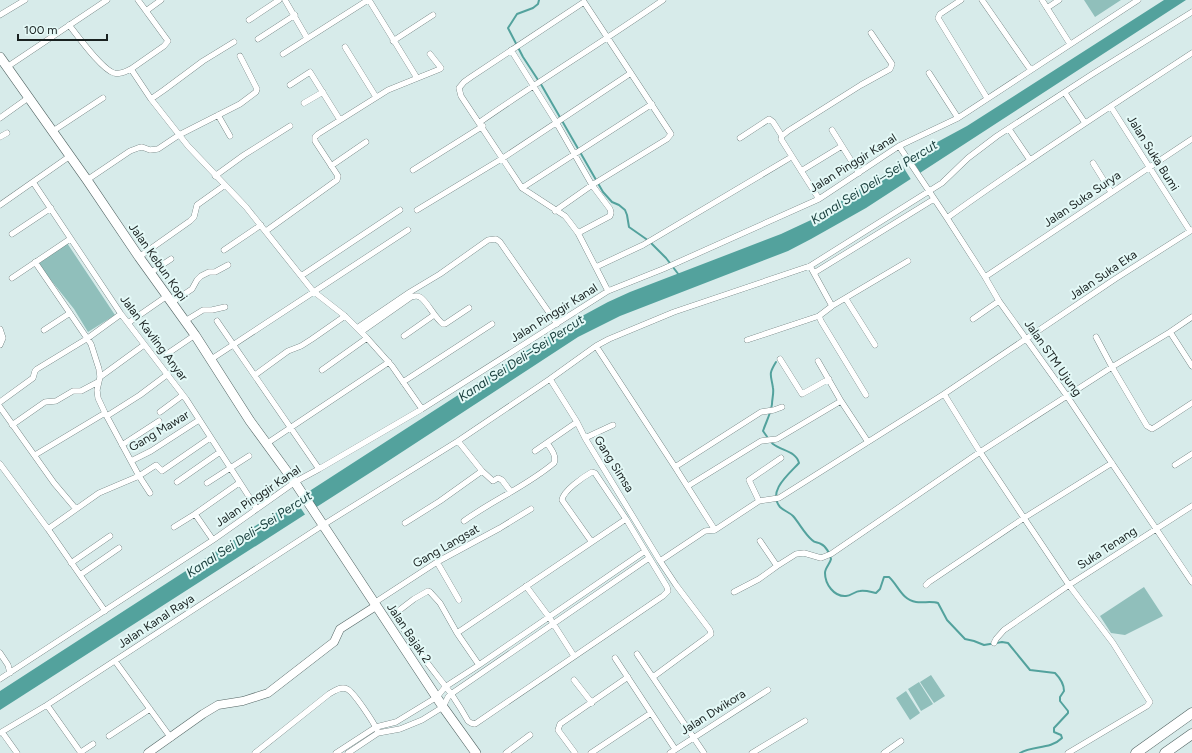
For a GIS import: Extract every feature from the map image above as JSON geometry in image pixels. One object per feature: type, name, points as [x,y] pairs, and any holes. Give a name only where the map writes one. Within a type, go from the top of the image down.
[{"type":"highway","points":[[1136,753],[1192,713]]},
{"type":"highway","points":[[1165,753],[1192,734]]},
{"type":"main road","name":"Jalan Kebun Kopi","points":[[0,57],[185,321],[266,444],[295,483]]},
{"type":"main road","name":"Jalan Bajak 2","points":[[295,483],[375,605],[476,753]]},
{"type":"street","points":[[0,16],[25,0]]},
{"type":"street","points":[[7,67],[107,0]]},
{"type":"street","points":[[69,25],[100,63],[109,71],[117,74],[131,69],[164,46],[168,41],[138,0]]},
{"type":"street","points":[[146,10],[162,0]]},
{"type":"street","points":[[249,20],[278,0]]},
{"type":"street","points":[[285,0],[307,38]]},
{"type":"street","points":[[283,54],[368,0],[417,78]]},
{"type":"street","points":[[413,170],[535,85],[608,38],[663,0]]},
{"type":"street","points":[[961,0],[940,14],[938,18],[987,98]]},
{"type":"street","points":[[982,0],[1030,70]]},
{"type":"street","points":[[1042,0],[1070,44]]},
{"type":"street","points":[[1047,8],[1059,0]]},
{"type":"street","name":"Jalan Pinggir Kanal","points":[[0,679],[213,540],[295,483],[422,408],[608,291],[819,199],[900,148],[958,118],[1138,0]]},
{"type":"street","points":[[555,210],[671,134],[670,130],[608,38],[586,1],[464,82],[459,88],[461,96],[522,188],[555,210],[565,216],[578,233],[608,291]]},
{"type":"street","points":[[322,524],[458,441],[596,346],[609,339],[674,312],[810,266],[928,190],[942,183],[968,158],[1009,129],[1192,12]]},
{"type":"street","points":[[258,39],[295,15]]},
{"type":"street","points":[[393,41],[433,15]]},
{"type":"street","points":[[782,136],[890,68],[892,64],[871,34]]},
{"type":"street","points":[[151,99],[203,61],[234,42]]},
{"type":"street","points":[[345,47],[376,97]]},
{"type":"street","points":[[512,50],[578,152],[593,185],[610,210],[610,216],[578,233]]},
{"type":"street","points":[[947,218],[1030,160],[1192,53]]},
{"type":"street","points":[[266,231],[337,180],[338,176],[315,141],[315,137],[388,90],[440,69],[430,54]]},
{"type":"street","points":[[87,180],[130,151],[142,147],[150,150],[158,149],[179,135],[240,104],[256,92],[257,88],[240,56]]},
{"type":"street","points":[[131,69],[151,99],[188,146],[246,207],[313,291],[345,316],[389,362],[422,408]]},
{"type":"street","points":[[290,85],[310,72],[340,120]]},
{"type":"street","points":[[417,210],[503,158],[631,73]]},
{"type":"street","points":[[929,73],[958,118]]},
{"type":"street","points":[[304,103],[323,92]]},
{"type":"street","points":[[1065,93],[1085,123]]},
{"type":"street","points":[[0,118],[28,98]]},
{"type":"street","points":[[53,131],[103,98]]},
{"type":"street","points":[[522,188],[652,104]]},
{"type":"street","name":"Jalan Suka Bumi","points":[[1111,107],[1191,231]]},
{"type":"street","points":[[218,115],[230,136]]},
{"type":"street","points":[[740,138],[769,120],[772,120],[782,136],[782,141],[819,199]]},
{"type":"street","points":[[216,176],[244,155],[290,126]]},
{"type":"street","points":[[1009,129],[1030,160]]},
{"type":"street","points":[[832,130],[859,173]]},
{"type":"street","points":[[0,138],[7,132]]},
{"type":"street","name":"Jalan Suka Surya","points":[[985,277],[1192,139]]},
{"type":"street","points":[[331,166],[366,142]]},
{"type":"street","points":[[801,171],[842,146]]},
{"type":"street","name":"Jalan STM Ujung","points":[[900,148],[947,218],[999,301],[1068,396],[1192,582]]},
{"type":"street","points":[[0,205],[70,156]]},
{"type":"street","points":[[596,266],[654,238],[788,159]]},
{"type":"street","points":[[1093,163],[1111,192]]},
{"type":"street","name":"Jalan Kavling Anyar","points":[[33,182],[121,314],[183,395],[257,509]]},
{"type":"street","points":[[139,257],[190,221],[194,217],[195,208],[199,203],[225,185]]},
{"type":"street","points":[[814,274],[934,199]]},
{"type":"street","points":[[12,234],[50,208]]},
{"type":"street","points":[[301,276],[400,210]]},
{"type":"street","points":[[224,250],[261,225]]},
{"type":"street","points":[[210,360],[408,230]]},
{"type":"street","name":"Jalan Suka Eka","points":[[762,501],[779,498],[868,442],[944,394],[1127,271],[1191,231]]},
{"type":"street","points":[[359,330],[410,292],[440,274],[492,238],[500,242],[557,324]]},
{"type":"street","points":[[12,278],[70,239]]},
{"type":"street","points":[[150,273],[171,259]]},
{"type":"street","points":[[35,262],[88,338],[98,364],[99,379],[97,394],[122,445],[150,493]]},
{"type":"street","points":[[748,340],[819,316],[832,306],[908,262]]},
{"type":"street","points":[[128,323],[192,289],[197,280],[202,276],[210,272],[215,272],[228,264]]},
{"type":"street","points":[[810,266],[832,306]]},
{"type":"street","points":[[359,330],[416,295],[420,297],[441,323],[445,324],[468,308]]},
{"type":"street","points":[[846,299],[875,345]]},
{"type":"street","points":[[973,319],[999,301]]},
{"type":"street","points":[[185,321],[203,310],[212,310],[225,307]]},
{"type":"street","points":[[44,330],[70,313]]},
{"type":"street","points":[[0,402],[34,378],[35,371],[37,369],[88,338],[121,314]]},
{"type":"street","points":[[404,336],[434,315]]},
{"type":"street","points":[[255,374],[288,351],[302,346],[345,316]]},
{"type":"street","points":[[819,316],[866,395]]},
{"type":"street","points":[[734,592],[759,579],[796,554],[804,553],[821,558],[831,554],[980,452],[1112,367],[1170,332],[1192,316]]},
{"type":"street","points":[[217,321],[255,374],[319,469]]},
{"type":"street","points":[[403,382],[492,324]]},
{"type":"street","points":[[0,329],[3,338],[0,346]]},
{"type":"street","points":[[1170,332],[1192,366]]},
{"type":"street","points":[[167,354],[194,335]]},
{"type":"street","points":[[1096,337],[1147,426],[1152,429],[1192,403]]},
{"type":"street","points":[[322,370],[367,338]]},
{"type":"street","points":[[12,425],[45,402],[56,401],[73,391],[81,391],[144,345]]},
{"type":"street","points":[[596,346],[688,486],[715,530]]},
{"type":"street","points":[[780,359],[802,394],[829,379]]},
{"type":"street","points":[[818,361],[841,401],[868,442]]},
{"type":"street","points":[[266,444],[389,362]]},
{"type":"street","points":[[35,455],[140,395],[168,374]]},
{"type":"street","name":"Gang Simsa","points":[[550,379],[660,561],[710,630],[710,634],[653,677]]},
{"type":"street","points":[[944,394],[1024,518],[1069,585],[1113,643],[1150,702],[1147,706],[1068,753]]},
{"type":"street","points":[[160,412],[183,395]]},
{"type":"street","points":[[688,486],[762,440],[777,439],[841,401]]},
{"type":"street","points":[[675,467],[761,412],[774,410],[782,406]]},
{"type":"street","points":[[0,407],[54,483],[76,508]]},
{"type":"street","name":"Gang Mawar","points":[[131,461],[151,451],[199,420]]},
{"type":"street","points":[[122,445],[160,421]]},
{"type":"street","points":[[534,451],[577,422]]},
{"type":"street","points":[[585,438],[613,425]]},
{"type":"street","points":[[48,529],[76,508],[105,490],[139,476],[156,465],[162,471],[210,438]]},
{"type":"street","points":[[458,441],[492,481],[498,478],[502,480],[510,492]]},
{"type":"street","points":[[464,521],[546,470],[554,463],[556,460],[555,456],[547,443]]},
{"type":"street","points":[[177,482],[220,452]]},
{"type":"street","points":[[1175,465],[1192,454]]},
{"type":"street","points":[[207,482],[249,456]]},
{"type":"street","points":[[660,561],[705,531],[715,530],[762,501],[749,480],[781,458]]},
{"type":"street","points":[[926,585],[974,550],[1112,463]]},
{"type":"street","points":[[0,464],[48,529],[105,611]]},
{"type":"street","points":[[406,523],[482,471]]},
{"type":"street","points":[[479,665],[457,633],[440,603],[428,591],[414,599],[396,613],[398,621],[451,694],[468,721],[475,724],[667,593],[667,587],[626,519],[595,473],[590,473],[562,496],[562,500],[592,541]]},
{"type":"street","points":[[174,527],[239,483]]},
{"type":"street","name":"Suka Tenang","points":[[994,643],[1002,632],[1069,585],[1192,506]]},
{"type":"street","name":"Gang Langsat","points":[[375,605],[437,562],[500,528],[531,509]]},
{"type":"street","points":[[195,514],[213,540]]},
{"type":"street","points":[[457,633],[626,519]]},
{"type":"street","name":"Jalan Kanal Raya","points":[[1,733],[115,661],[322,524]]},
{"type":"street","points":[[71,563],[110,536]]},
{"type":"street","points":[[760,540],[777,566]]},
{"type":"street","points":[[80,575],[119,548]]},
{"type":"street","points":[[336,753],[377,730],[396,722],[437,697],[445,687],[645,551]]},
{"type":"street","points":[[348,753],[377,730],[400,729],[422,720],[443,706],[451,694],[649,558]]},
{"type":"street","points":[[437,562],[459,600]]},
{"type":"street","points":[[526,586],[549,617],[574,656]]},
{"type":"street","points":[[148,753],[172,738],[203,714],[218,705],[243,701],[268,693],[334,642],[340,629],[375,605]]},
{"type":"street","points":[[0,653],[8,665],[10,673]]},
{"type":"street","points":[[637,654],[704,753]]},
{"type":"street","points":[[615,658],[675,749]]},
{"type":"street","points":[[115,661],[172,738]]},
{"type":"street","points":[[575,753],[558,730],[558,727],[628,678]]},
{"type":"street","points":[[574,680],[592,703]]},
{"type":"street","points":[[255,753],[329,694],[342,688],[347,689],[358,700],[377,730]]},
{"type":"street","name":"Jalan Dwikora","points":[[670,753],[768,690]]},
{"type":"street","points":[[47,705],[81,753],[93,744]]},
{"type":"street","points":[[109,736],[150,709]]},
{"type":"street","points":[[591,753],[651,713]]},
{"type":"street","points":[[752,753],[805,721]]},
{"type":"street","points":[[396,722],[400,729]]},
{"type":"street","points":[[1,733],[17,753]]},
{"type":"street","points":[[506,753],[530,736]]},
{"type":"street","points":[[884,753],[901,741]]},
{"type":"shaded area","points":[[1084,0],[1121,0],[1095,17]]},
{"type":"shaded area","points":[[67,243],[115,315],[88,332],[74,309],[38,264]]},
{"type":"shaded area","points":[[1144,587],[1163,616],[1125,635],[1111,633],[1100,616]]},
{"type":"shaded area","points":[[931,675],[945,696],[934,703],[920,682]]},
{"type":"shaded area","points":[[919,682],[933,704],[921,711],[908,689]]},
{"type":"shaded area","points":[[906,691],[920,713],[910,720],[896,698]]},
{"type":"water","name":"Kanal Sei Deli–Sei Percut","points":[[1164,0],[1186,0],[866,208],[788,251],[620,316],[578,337],[379,467],[0,710],[0,691],[571,322],[630,292],[781,234],[811,220],[917,153],[967,126]]},
{"type":"pier","points":[[909,155],[921,174],[912,181],[900,162]]},
{"type":"pier","points":[[304,492],[316,510],[306,516],[294,498]]},
{"type":"waterway","points":[[539,0],[538,4],[533,8],[517,14],[508,28],[509,30],[523,57],[542,86],[603,192],[612,202],[625,210],[629,227],[649,241],[666,258],[679,275]]},
{"type":"waterway","points":[[776,362],[771,375],[773,390],[770,414],[763,431],[773,444],[795,456],[799,463],[781,483],[776,495],[777,501],[780,507],[793,516],[814,542],[820,543],[828,550],[831,559],[825,573],[828,585],[834,592],[842,596],[848,596],[862,591],[876,593],[880,589],[884,577],[889,577],[911,601],[938,603],[947,620],[965,639],[984,645],[1002,642],[1008,643],[1030,670],[1055,673],[1059,677],[1064,689],[1060,697],[1060,701],[1068,711],[1068,713],[1054,728],[1054,732],[1061,735],[1062,738],[1047,746],[1030,749],[1020,753]]}]
